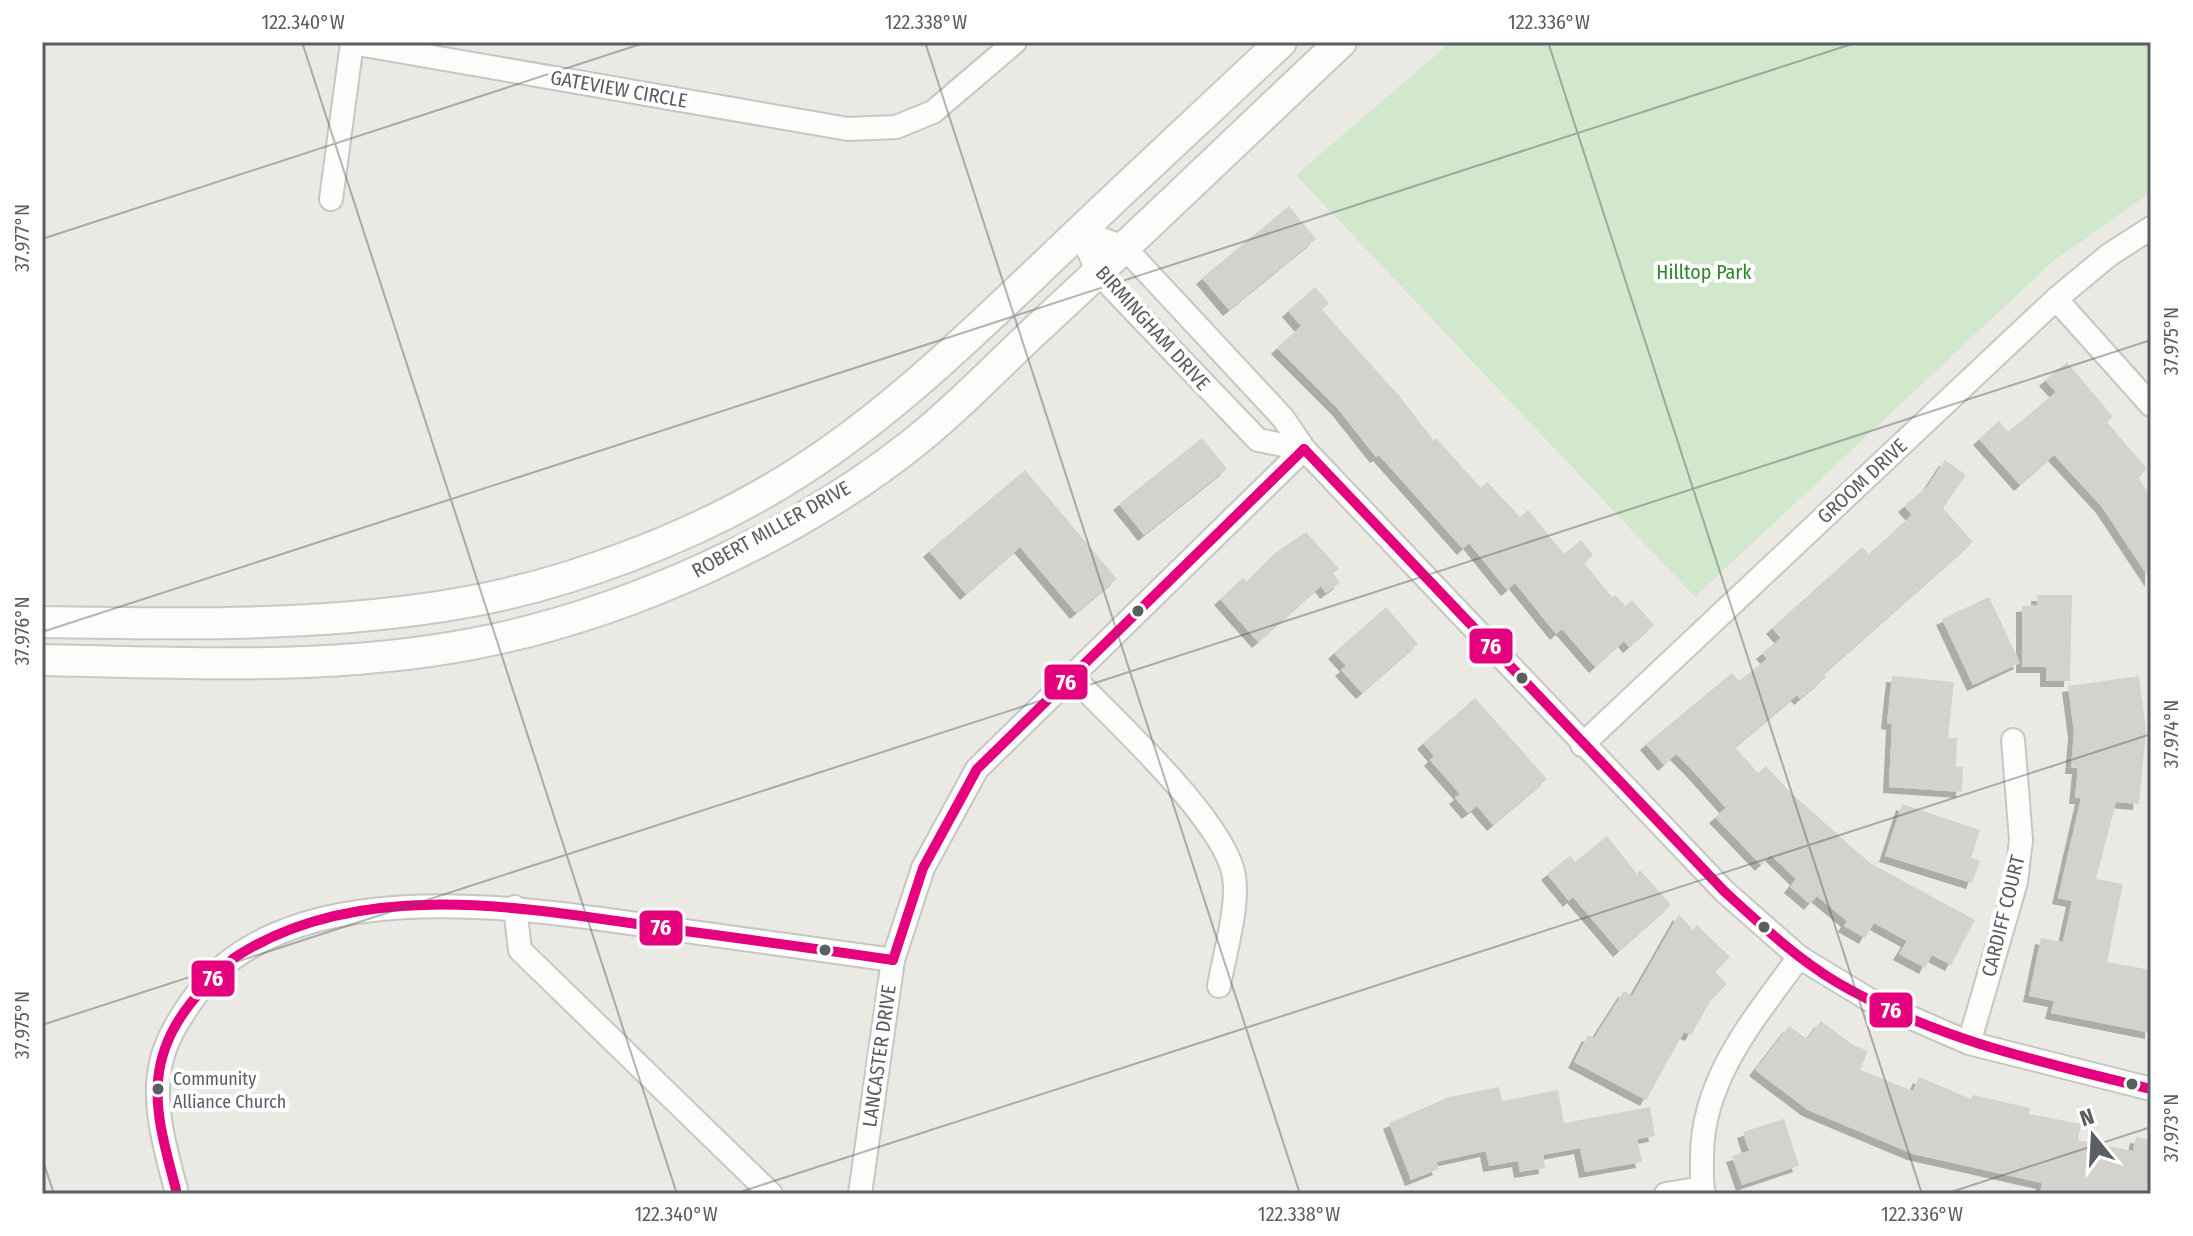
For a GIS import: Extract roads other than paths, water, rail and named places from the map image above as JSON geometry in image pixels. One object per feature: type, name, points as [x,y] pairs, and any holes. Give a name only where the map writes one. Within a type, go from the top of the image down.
[{"type":"main road","name":"ROBERT MILLER DRIVE","points":[[42,622],[259,624],[361,618],[448,606],[604,564],[714,519],[798,473],[917,387],[1281,42]]},
{"type":"main road","name":"ROBERT MILLER DRIVE","points":[[42,660],[266,664],[369,660],[472,644],[538,629],[629,600],[738,552],[819,507],[916,441],[1341,42]]},
{"type":"street","name":"GATEVIEW CIRCLE","points":[[331,199],[352,43],[848,129],[896,127],[933,112],[1015,42]]},
{"type":"street","name":"GROOM DRIVE","points":[[1582,745],[2056,299],[2109,255],[2151,228]]},
{"type":"street","name":"BIRMINGHAM DRIVE","points":[[1080,231],[1124,247],[1283,418],[1304,449],[1582,745],[1724,891],[1799,957],[1868,999],[1969,1043],[2151,1089]]},
{"type":"street","name":"BIRMINGHAM DRIVE","points":[[1080,231],[1098,273],[1258,440],[1304,449]]},
{"type":"street","points":[[2056,299],[2151,405]]},
{"type":"street","name":"LANCASTER DRIVE","points":[[860,1194],[893,960],[923,868],[977,769],[1304,449]]},
{"type":"street","points":[[1072,676],[1208,821],[1230,858],[1235,880],[1219,986]]},
{"type":"street","name":"CARDIFF COURT","points":[[1969,1043],[2016,882],[2021,840],[2013,740]]},
{"type":"street","points":[[515,907],[520,950],[771,1194]]},
{"type":"street","points":[[177,1194],[160,1115],[160,1063],[176,1023],[215,971],[234,954],[283,929],[350,915],[415,908],[515,907],[893,960]]},
{"type":"street","points":[[1666,1194],[1703,1191],[1702,1127],[1719,1076],[1733,1050],[1799,957]]},
{"type":"place","name":"Community Alliance Church","points":[[158,1089]]},
{"type":"park label","name":"Hilltop Park","points":[[1704,272]]}]
